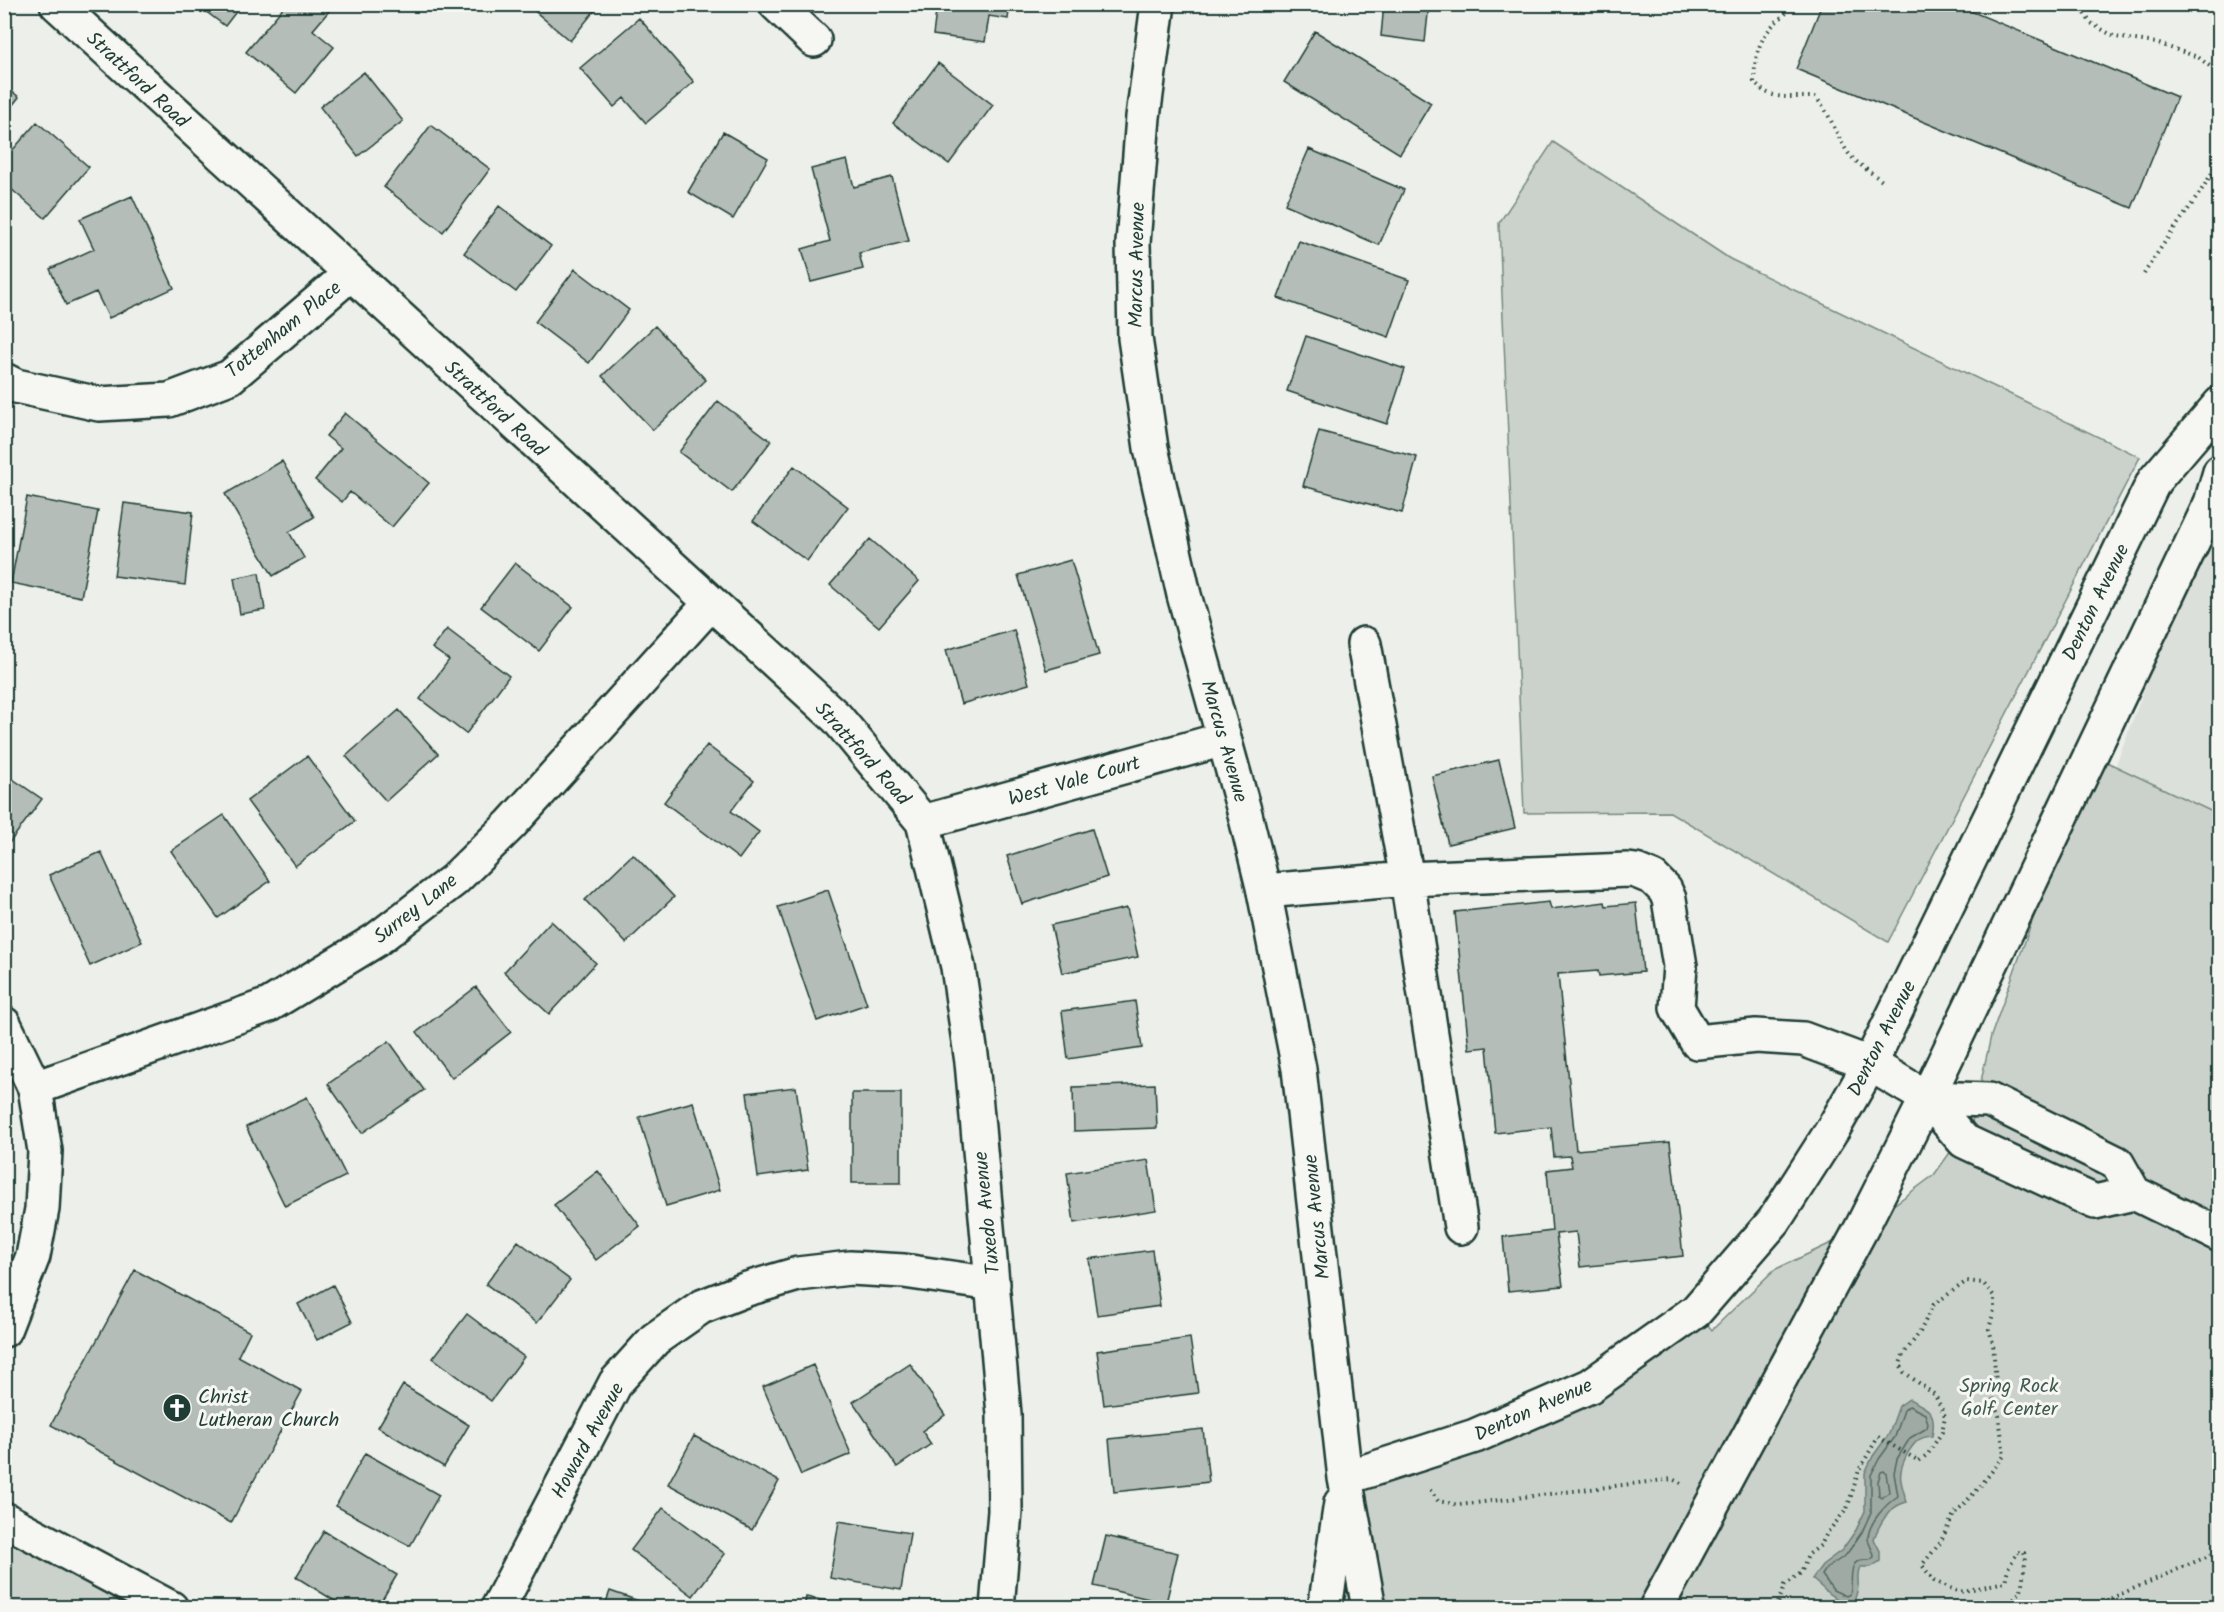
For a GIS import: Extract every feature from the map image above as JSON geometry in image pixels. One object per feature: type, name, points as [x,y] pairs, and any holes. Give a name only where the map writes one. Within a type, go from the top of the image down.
[{"type":"street","name":"Strattford Road","points":[[57,4],[837,718],[923,822]]},
{"type":"street","points":[[776,4],[814,40]]},
{"type":"street","name":"Marcus Avenue","points":[[1158,4],[1143,117],[1133,243],[1135,338],[1151,448],[1184,595],[1264,891],[1299,1069],[1345,1478],[1369,1608]]},
{"type":"street","name":"Tottenham Place","points":[[4,380],[16,386],[99,404],[169,400],[230,377],[350,274]]},
{"type":"street","name":"Denton Avenue","points":[[1345,1478],[1475,1436],[1590,1386],[1696,1311],[1774,1221],[1833,1129],[1870,1064],[2154,481],[2220,404]]},
{"type":"street","points":[[1656,1608],[1861,1229],[1927,1098],[2211,503],[2220,472]]},
{"type":"street","name":"Surrey Lane","points":[[35,1088],[269,1005],[376,940],[454,880],[511,824],[710,604]]},
{"type":"street","points":[[1364,644],[1407,879],[1461,1227]]},
{"type":"street","name":"West Vale Court","points":[[923,822],[1224,739]]},
{"type":"street","name":"Tuxedo Avenue","points":[[923,822],[958,967],[972,1062],[993,1284],[1004,1425],[1005,1511],[997,1608]]},
{"type":"street","points":[[1264,891],[1407,879],[1628,870],[1645,874],[1659,884],[1670,899],[1680,966],[1677,1008],[1697,1042],[1756,1036],[1803,1039],[1870,1064],[1927,1098],[1964,1141],[2095,1202],[2134,1193]]},
{"type":"street","points":[[4,1024],[35,1088],[45,1151],[42,1209],[33,1256],[4,1330]]},
{"type":"street","points":[[1927,1098],[1989,1100],[2116,1164],[2134,1193],[2220,1235]]},
{"type":"street","name":"Howard Avenue","points":[[498,1608],[616,1382],[655,1339],[701,1307],[747,1288],[798,1274],[850,1268],[904,1271],[993,1284]]},
{"type":"street","name":"Marcus Avenue","points":[[1325,1608],[1345,1478]]},
{"type":"street","points":[[4,1519],[171,1608]]},
{"type":"path","points":[[1794,4],[1773,25],[1759,44],[1754,63],[1754,82],[1762,92],[1778,96],[1815,97],[1826,108],[1842,144],[1851,156],[1882,181]]},
{"type":"path","points":[[2077,4],[2091,23],[2115,37],[2156,43],[2198,57],[2220,74]]},
{"type":"path","points":[[2144,274],[2220,158]]},
{"type":"path","points":[[1776,1608],[1785,1585],[1801,1573],[1808,1555],[1821,1545],[1827,1533],[1847,1509],[1859,1470],[1878,1437],[1919,1461],[1928,1454],[1942,1432],[1945,1416],[1935,1395],[1904,1372],[1900,1364],[1903,1355],[1920,1332],[1933,1305],[1966,1281],[1983,1283],[1994,1296],[1994,1310],[1989,1329],[1996,1384],[1991,1393],[1999,1416],[2004,1456],[1978,1489],[1954,1514],[1940,1543],[1922,1565],[1934,1581],[1959,1592],[2005,1582],[2008,1568],[2018,1552],[2024,1553],[2026,1557],[2021,1591],[2007,1608]]},
{"type":"path","points":[[1428,1487],[1438,1501],[1459,1505],[1672,1479],[1689,1487]]},
{"type":"path","points":[[2089,1608],[2220,1551]]},
{"type":"shaded area","points":[[2219,488],[2219,815],[2115,767]]},
{"type":"green space","points":[[1553,142],[1730,259],[2140,457],[1888,942],[1670,812],[1524,813],[1499,223]]},
{"type":"green space","name":"Spring Rock Golf Center","points":[[2092,755],[2219,815],[2219,1607],[1325,1608],[1345,1478],[1475,1436],[1696,1311],[1712,1330],[1774,1270],[1861,1229],[1934,1175],[1972,1122],[1991,1036]]},
{"type":"green space","points":[[5,1518],[175,1607],[5,1607]]},
{"type":"water","points":[[1909,1399],[1930,1412],[1933,1421],[1932,1436],[1918,1440],[1905,1458],[1901,1476],[1907,1502],[1890,1511],[1879,1527],[1874,1539],[1880,1551],[1880,1561],[1871,1567],[1860,1567],[1857,1592],[1852,1607],[1850,1607],[1829,1594],[1812,1579],[1822,1565],[1842,1550],[1856,1530],[1865,1511],[1865,1473],[1873,1456],[1889,1434],[1899,1406]]},
{"type":"building","points":[[196,4],[242,4],[225,26]]},
{"type":"building","points":[[286,4],[322,4],[329,11],[313,30],[334,47],[296,93],[246,52]]},
{"type":"building","points":[[532,4],[600,4],[570,41],[530,7]]},
{"type":"building","points":[[937,4],[1010,4],[1008,19],[989,16],[985,42],[933,35]]},
{"type":"building","points":[[1384,4],[1429,4],[1425,42],[1381,36]]},
{"type":"building","points":[[1822,4],[1954,4],[2177,97],[2132,208],[1796,69]]},
{"type":"building","points":[[639,18],[694,82],[646,123],[624,98],[614,107],[580,68]]},
{"type":"building","points":[[1315,31],[1431,103],[1400,154],[1284,82]]},
{"type":"building","points":[[938,63],[993,105],[949,164],[893,123]]},
{"type":"building","points":[[364,72],[403,121],[358,156],[320,107]]},
{"type":"building","points":[[4,85],[19,97],[4,116]]},
{"type":"building","points":[[37,122],[89,167],[45,218],[4,183],[4,160]]},
{"type":"building","points":[[431,125],[490,169],[443,232],[384,187]]},
{"type":"building","points":[[723,132],[768,158],[733,219],[688,192]]},
{"type":"building","points":[[1309,149],[1404,190],[1379,245],[1285,204]]},
{"type":"building","points":[[847,160],[854,187],[892,177],[909,241],[859,253],[863,269],[811,282],[802,249],[830,241],[811,169]]},
{"type":"building","points":[[132,196],[174,288],[109,318],[96,292],[66,305],[50,269],[94,249],[80,219]]},
{"type":"building","points":[[499,206],[551,246],[516,292],[464,253]]},
{"type":"building","points":[[1299,241],[1409,280],[1389,337],[1278,298]]},
{"type":"building","points":[[575,269],[629,310],[589,363],[535,322]]},
{"type":"building","points":[[655,326],[706,380],[653,430],[602,376]]},
{"type":"building","points":[[1306,336],[1405,369],[1387,424],[1287,391]]},
{"type":"building","points":[[718,401],[771,441],[732,492],[679,452]]},
{"type":"building","points":[[345,413],[429,483],[392,527],[350,492],[342,502],[315,480],[341,448],[326,436]]},
{"type":"building","points":[[1319,431],[1417,457],[1402,513],[1303,486]]},
{"type":"building","points":[[282,461],[314,517],[289,532],[304,558],[273,576],[225,494]]},
{"type":"building","points":[[794,466],[848,507],[807,561],[753,521]]},
{"type":"building","points":[[27,497],[98,511],[81,597],[11,583]]},
{"type":"building","points":[[124,503],[193,512],[185,585],[114,576]]},
{"type":"building","points":[[870,539],[919,581],[879,627],[830,585]]},
{"type":"building","points":[[1071,560],[1099,655],[1046,670],[1018,575]]},
{"type":"building","points":[[515,563],[573,607],[539,651],[481,607]]},
{"type":"building","points":[[259,573],[265,610],[240,614],[234,578]]},
{"type":"building","points":[[447,629],[509,676],[466,734],[420,699],[449,660],[432,648]]},
{"type":"building","points":[[1014,630],[1029,684],[961,704],[946,650]]},
{"type":"building","points":[[399,710],[438,754],[386,801],[346,756]]},
{"type":"building","points":[[707,745],[754,781],[731,811],[759,832],[739,859],[664,802]]},
{"type":"building","points":[[307,756],[355,821],[295,866],[247,801]]},
{"type":"building","points":[[1499,760],[1515,828],[1448,844],[1432,776]]},
{"type":"building","points":[[4,773],[42,799],[4,850]]},
{"type":"building","points":[[224,815],[270,881],[218,918],[171,851]]},
{"type":"building","points":[[1092,829],[1107,877],[1022,904],[1007,856]]},
{"type":"building","points":[[101,852],[142,942],[90,966],[49,875]]},
{"type":"building","points":[[633,854],[674,897],[626,943],[585,900]]},
{"type":"building","points":[[828,890],[867,1004],[817,1021],[778,907]]},
{"type":"building","points":[[1549,902],[1551,909],[1605,902],[1606,906],[1636,903],[1643,972],[1599,976],[1598,971],[1558,974],[1576,1150],[1670,1142],[1683,1256],[1580,1267],[1576,1232],[1556,1234],[1563,1286],[1508,1291],[1503,1237],[1552,1231],[1547,1170],[1572,1167],[1570,1156],[1554,1157],[1551,1127],[1495,1133],[1487,1047],[1469,1049],[1455,912]]},
{"type":"building","points":[[1127,908],[1138,957],[1062,973],[1051,925]]},
{"type":"building","points":[[551,921],[596,963],[549,1014],[504,972]]},
{"type":"building","points":[[476,987],[511,1032],[452,1078],[417,1032]]},
{"type":"building","points":[[1135,1001],[1142,1048],[1068,1059],[1062,1011]]},
{"type":"building","points":[[389,1041],[424,1090],[362,1133],[328,1084]]},
{"type":"building","points":[[1155,1084],[1157,1128],[1074,1131],[1073,1087]]},
{"type":"building","points":[[796,1087],[808,1170],[758,1177],[747,1093]]},
{"type":"building","points":[[852,1093],[901,1093],[901,1183],[852,1183]]},
{"type":"building","points":[[307,1097],[346,1176],[285,1206],[246,1127]]},
{"type":"building","points":[[693,1102],[720,1190],[666,1206],[639,1117]]},
{"type":"building","points":[[1148,1160],[1156,1210],[1074,1223],[1067,1173]]},
{"type":"building","points":[[598,1171],[640,1226],[596,1260],[554,1205]]},
{"type":"building","points":[[518,1241],[570,1280],[537,1323],[486,1284]]},
{"type":"building","points":[[1152,1250],[1160,1306],[1097,1315],[1089,1259]]},
{"type":"building","name":"Christ Lutheran Church","points":[[135,1270],[250,1332],[238,1356],[302,1391],[231,1523],[51,1425]]},
{"type":"building","points":[[333,1285],[352,1322],[317,1340],[298,1304]]},
{"type":"building","points":[[467,1314],[524,1357],[491,1401],[433,1358]]},
{"type":"building","points":[[1190,1338],[1198,1393],[1104,1405],[1097,1351]]},
{"type":"building","points":[[910,1364],[945,1415],[922,1431],[931,1444],[897,1467],[853,1402]]},
{"type":"building","points":[[813,1365],[851,1454],[801,1475],[763,1387]]},
{"type":"building","points":[[403,1385],[469,1425],[444,1467],[378,1427]]},
{"type":"building","points":[[1203,1429],[1209,1482],[1114,1492],[1109,1439]]},
{"type":"building","points":[[694,1436],[779,1481],[752,1530],[668,1484]]},
{"type":"building","points":[[365,1453],[439,1495],[410,1546],[336,1506]]},
{"type":"building","points":[[663,1508],[725,1554],[693,1596],[631,1550]]},
{"type":"building","points":[[839,1521],[910,1533],[901,1590],[830,1578]]},
{"type":"building","points":[[324,1531],[397,1575],[377,1608],[346,1608],[296,1577]]},
{"type":"building","points":[[1106,1536],[1178,1553],[1166,1603],[1094,1586]]},
{"type":"building","points":[[610,1591],[659,1608],[604,1608]]},
{"type":"building","points":[[806,1597],[864,1608],[804,1608]]},
{"type":"place","name":"Christ Lutheran Church","points":[[177,1408]]}]
